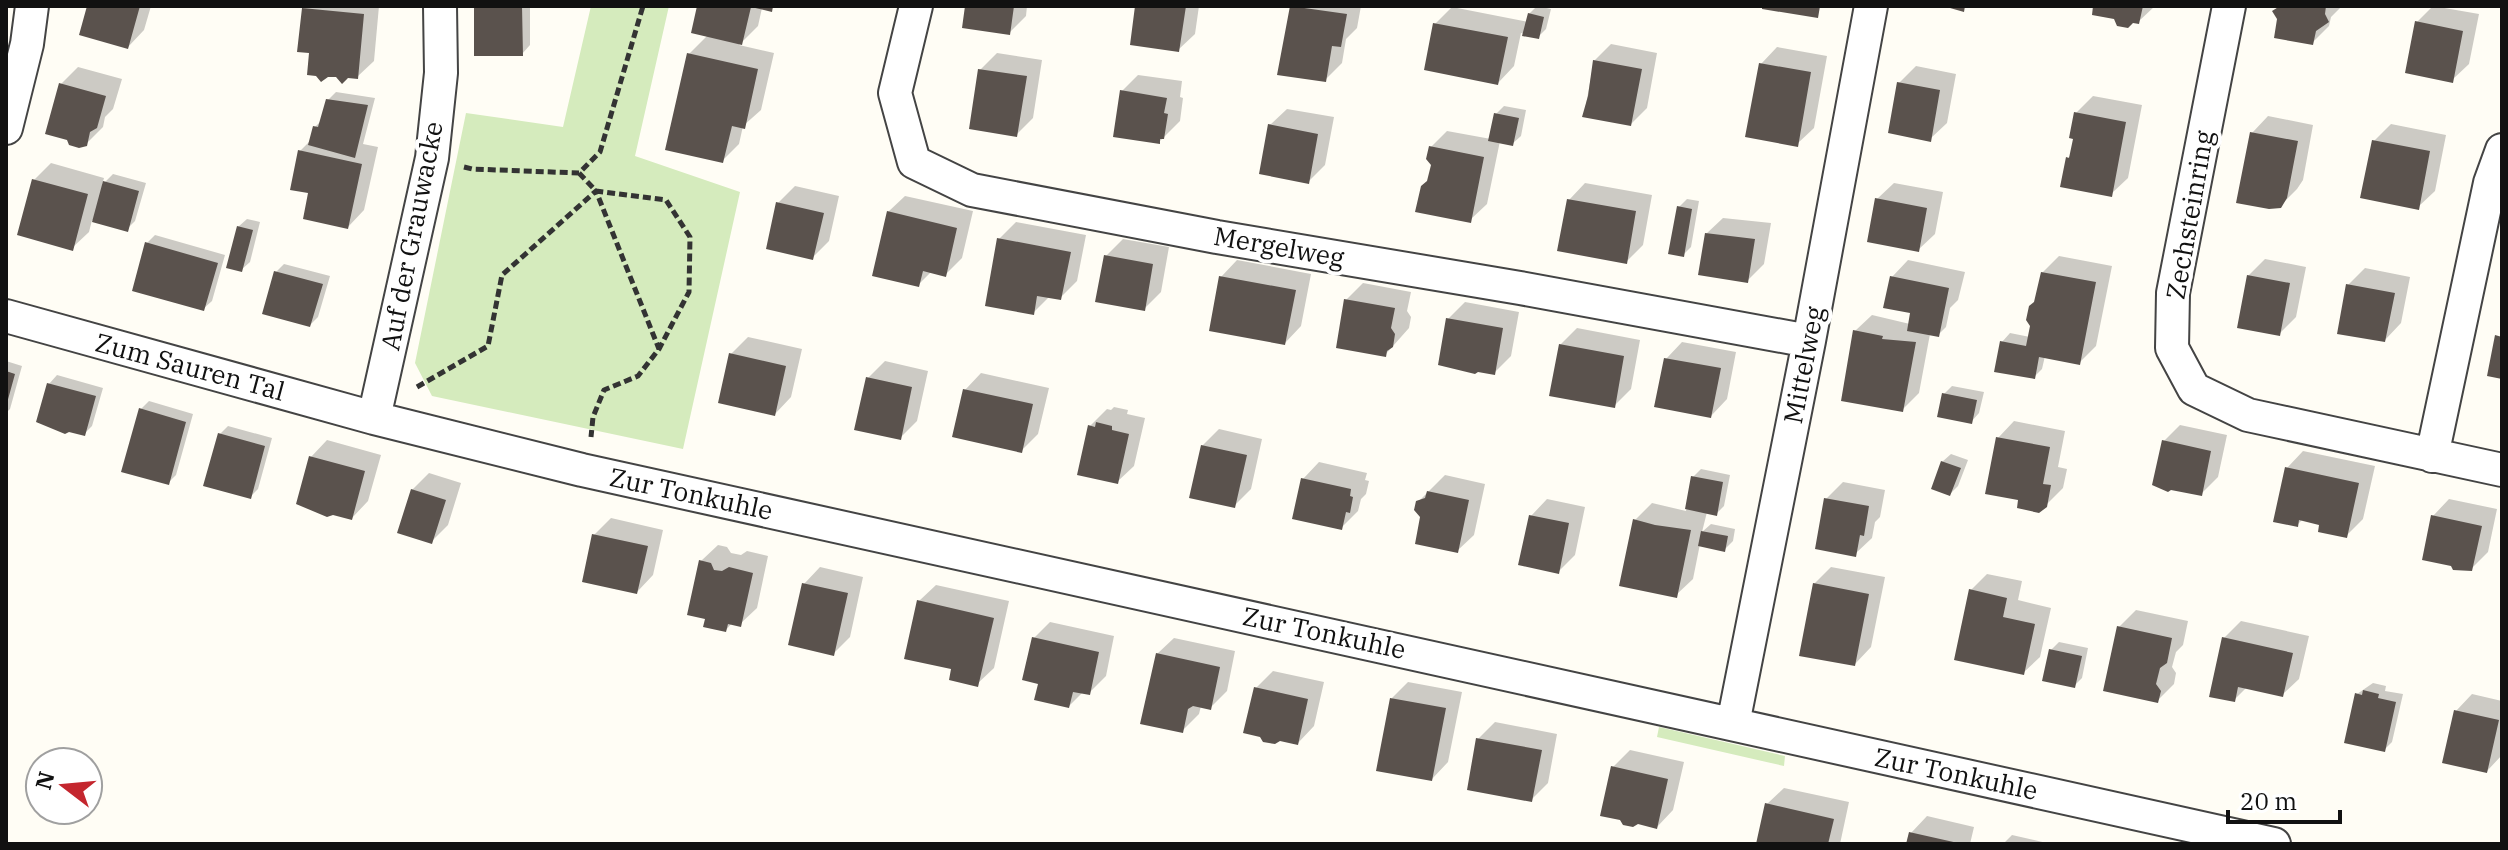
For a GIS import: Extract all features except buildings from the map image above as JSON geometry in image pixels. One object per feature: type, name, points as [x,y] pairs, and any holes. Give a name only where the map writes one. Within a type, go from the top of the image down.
[{"type":"street","points":[[6,128],[27,44],[32,6]]},
{"type":"street","name":"Auf der Grauwacke","points":[[374,418],[432,158],[441,73],[440,6]]},
{"type":"street","name":"Mergelweg","points":[[916,6],[895,93],[914,162],[972,190],[1217,237],[1809,341]]},
{"type":"street","name":"Mittelweg","points":[[1733,724],[1871,6]]},
{"type":"street","name":"Zechsteinring","points":[[2229,6],[2173,293],[2172,348],[2194,389],[2248,415],[2502,470]]},
{"type":"street","points":[[2432,456],[2490,183],[2502,150]]},
{"type":"street","name":"Zum Sauren Tal","points":[[6,316],[374,418]]},
{"type":"street","name":"Zur Tonkuhle","points":[[374,418],[582,470],[2274,844]]},
{"type":"path","points":[[579,173],[600,152],[643,6]]},
{"type":"path","points":[[432,158],[472,169],[579,173],[596,191],[659,349]]},
{"type":"path","points":[[414,389],[488,346],[502,275],[596,191],[666,200],[690,237],[689,292],[659,349],[638,376],[604,390],[593,417],[582,470]]},
{"type":"path","points":[[410,380],[424,400]]},
{"type":"green space","points":[[591,6],[669,6],[635,156],[740,192],[683,449],[432,396],[415,363],[466,113],[563,127]]},
{"type":"green space","points":[[1659,727],[1785,756],[1784,766],[1657,737]]}]
